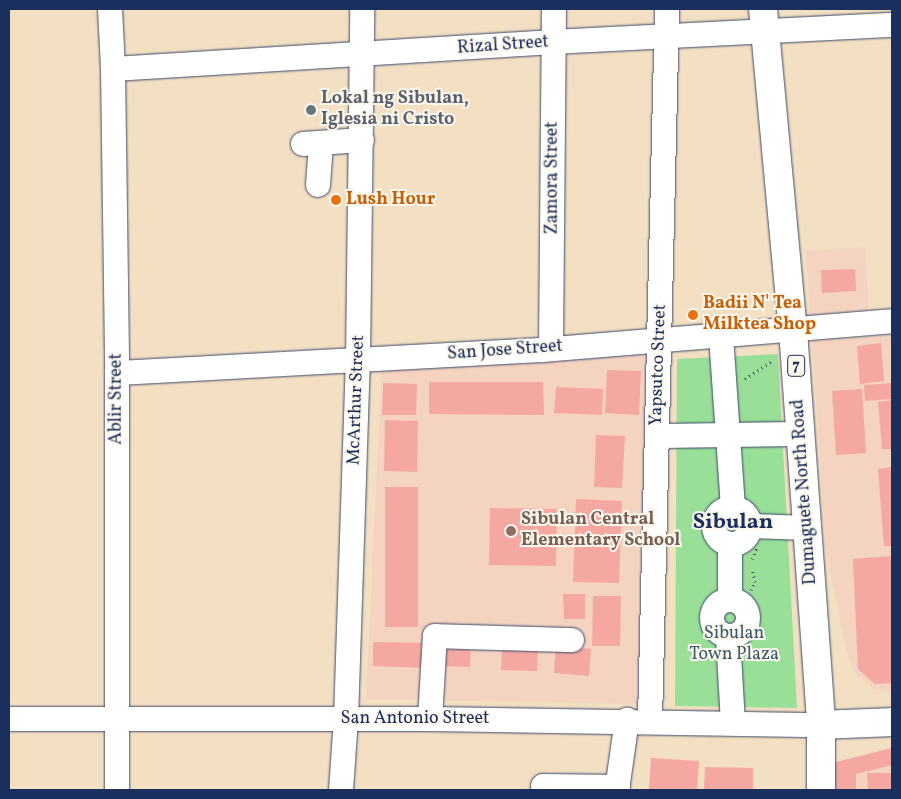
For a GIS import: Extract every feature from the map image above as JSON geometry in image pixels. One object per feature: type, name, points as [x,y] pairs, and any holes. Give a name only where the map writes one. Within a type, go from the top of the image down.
[{"type":"highway","name":"Dumaguete North Road","points":[[764,20],[801,434],[821,725],[822,790]]},
{"type":"highway","points":[[821,725],[892,722]]},
{"type":"street","name":"Ablir Street","points":[[110,9],[113,69],[118,372],[117,790]]},
{"type":"street","name":"McArthur Street","points":[[341,790],[346,719],[358,360],[362,9]]},
{"type":"street","name":"Zamora Street","points":[[551,348],[554,9]]},
{"type":"street","name":"Yapsutco Street","points":[[617,789],[639,721],[660,341],[667,9]]},
{"type":"street","name":"Rizal Street","points":[[113,69],[667,36],[764,20],[892,25]]},
{"type":"street","points":[[318,185],[312,144],[362,140]]},
{"type":"street","name":"San Jose Street","points":[[118,372],[358,360],[660,341],[892,321]]},
{"type":"street","points":[[721,336],[733,507]]},
{"type":"street","points":[[656,436],[801,434]]},
{"type":"street","points":[[733,507],[745,512],[750,518],[751,526],[745,540],[730,544],[717,536],[714,529],[718,514],[733,507]]},
{"type":"street","points":[[751,526],[807,528]]},
{"type":"street","points":[[730,544],[730,600],[742,604],[748,618],[742,632],[728,636],[733,723]]},
{"type":"street","points":[[430,719],[434,636],[572,640]]},
{"type":"street","name":"San Antonio Street","points":[[9,720],[430,719],[821,725]]},
{"type":"street","points":[[543,786],[617,789]]},
{"type":"shaded area","points":[[865,247],[869,316],[810,320],[806,251]]},
{"type":"shaded area","points":[[892,335],[892,694],[874,689],[858,676],[852,668],[846,649],[826,552],[812,341]]},
{"type":"shaded area","name":"Sibulan Central Elementary School","points":[[650,352],[645,704],[366,699],[382,363]]},
{"type":"shaded area","points":[[892,747],[892,790],[832,790],[832,762]]},
{"type":"green space","name":"Sibulan Town Plaza","points":[[778,354],[797,708],[675,706],[677,359]]},
{"type":"building","points":[[855,269],[856,291],[822,293],[821,270]]},
{"type":"building","points":[[881,343],[884,381],[860,384],[857,346]]},
{"type":"building","points":[[607,370],[641,371],[639,415],[605,413]]},
{"type":"building","points":[[429,382],[543,382],[544,415],[429,414]]},
{"type":"building","points":[[383,383],[417,384],[416,415],[382,415]]},
{"type":"building","points":[[891,383],[892,399],[865,401],[864,385]]},
{"type":"building","points":[[556,387],[603,389],[602,415],[554,413]]},
{"type":"building","points":[[862,389],[866,453],[836,455],[832,391]]},
{"type":"building","points":[[892,400],[892,449],[882,449],[878,402]]},
{"type":"building","points":[[385,420],[418,421],[417,472],[384,471]]},
{"type":"building","points":[[596,435],[625,436],[622,488],[594,487]]},
{"type":"building","points":[[892,467],[892,546],[884,546],[878,469]]},
{"type":"building","points":[[385,487],[418,487],[418,627],[385,627]]},
{"type":"building","points":[[576,499],[622,501],[619,583],[573,582]]},
{"type":"building","points":[[490,508],[557,509],[556,566],[489,565]]},
{"type":"building","points":[[892,556],[892,683],[875,684],[858,669],[853,559]]},
{"type":"building","points":[[563,594],[585,594],[585,619],[564,619]]},
{"type":"building","points":[[593,596],[621,596],[620,646],[592,646]]},
{"type":"building","points":[[373,642],[426,643],[426,668],[373,666]]},
{"type":"building","points":[[441,642],[471,643],[470,667],[440,666]]},
{"type":"building","points":[[502,645],[538,646],[537,671],[501,670]]},
{"type":"building","points":[[556,646],[591,649],[589,676],[554,673]]},
{"type":"building","points":[[892,748],[892,765],[856,774],[856,790],[834,790],[833,763]]},
{"type":"building","points":[[651,758],[699,761],[697,790],[649,790]]},
{"type":"building","points":[[705,767],[753,768],[753,790],[704,790]]},
{"type":"building","points":[[867,773],[892,773],[892,790],[868,790]]},
{"type":"place","name":"Lokal ng Sibulan, Iglesia ni Cristo","points":[[311,110]]},
{"type":"place","name":"Lush Hour","points":[[336,200]]},
{"type":"place","name":"Badii N' Tea Milktea Shop","points":[[693,315]]},
{"type":"place","name":"Sibulan Central Elementary School","points":[[511,531]]},
{"type":"district","name":"Sibulan","points":[[733,523]]}]
